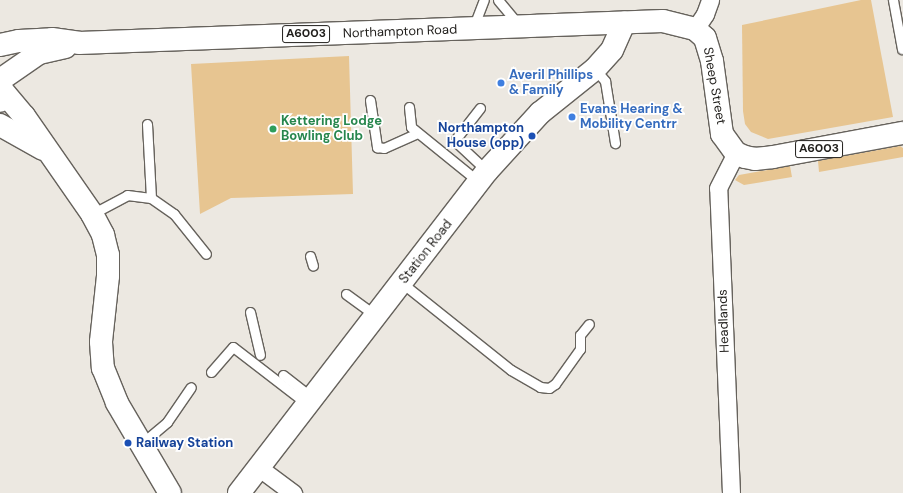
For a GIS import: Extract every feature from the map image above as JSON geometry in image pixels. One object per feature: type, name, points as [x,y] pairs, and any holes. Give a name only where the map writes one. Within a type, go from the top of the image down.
[{"type":"main road","name":"Northampton Road","points":[[0,45],[52,39],[79,43],[663,21],[695,29]]},
{"type":"main road","name":"Station Road","points":[[239,493],[483,176],[540,112],[595,69],[612,50],[624,23]]},
{"type":"main road","name":"Sheep Street","points":[[695,29],[706,38],[709,47],[722,134],[736,152]]},
{"type":"main road","name":"Northampton Road","points":[[1,88],[39,53],[79,43]]},
{"type":"main road","points":[[1,88],[24,116],[46,151],[92,214],[103,235],[108,255],[108,276],[101,342],[104,368],[117,403],[140,445],[170,493]]},
{"type":"main road","points":[[0,125],[46,151]]},
{"type":"main road","name":"A6003","points":[[736,152],[755,159],[767,158],[903,133]]},
{"type":"street","points":[[695,29],[706,14],[710,0]]},
{"type":"street","name":"Headlands","points":[[731,493],[718,188],[736,152]]},
{"type":"street","points":[[258,467],[293,493]]},
{"type":"lane","points":[[472,29],[484,0]]},
{"type":"lane","points":[[498,0],[521,27]]},
{"type":"lane","points":[[893,0],[902,49]]},
{"type":"lane","points":[[595,69],[605,81],[616,143]]},
{"type":"lane","points":[[370,100],[377,147],[384,148],[418,132]]},
{"type":"lane","points":[[409,107],[411,127],[483,176]]},
{"type":"lane","points":[[480,108],[456,139],[483,176]]},
{"type":"lane","points":[[147,124],[151,198]]},
{"type":"lane","points":[[92,214],[127,195],[151,198],[174,214],[206,254]]},
{"type":"lane","points":[[310,256],[313,266]]},
{"type":"lane","points":[[402,283],[511,370],[540,387],[549,388],[555,384],[580,348],[580,335],[589,324]]},
{"type":"lane","points":[[346,294],[376,316]]},
{"type":"lane","points":[[250,312],[260,355]]},
{"type":"lane","points":[[211,372],[233,347],[310,401]]},
{"type":"lane","points":[[283,375],[310,401]]},
{"type":"lane","points":[[140,445],[167,422],[191,387]]},
{"type":"shaded area","points":[[861,0],[871,0],[893,117],[768,139],[751,132],[745,124],[743,111],[742,25]]},
{"type":"shaded area","name":"Kettering Lodge Bowling Club","points":[[349,56],[353,194],[231,198],[200,214],[191,64]]},
{"type":"shaded area","points":[[900,146],[903,148],[903,157],[819,172],[818,161]]},
{"type":"shaded area","points":[[790,166],[792,177],[744,185],[735,180],[739,175]]},
{"type":"place","name":"Averil Phillips & Family","points":[[501,83]]},
{"type":"place","name":"Evans Hearing & Mobility Centrr","points":[[572,117]]},
{"type":"place","name":"Kettering Lodge Bowling Club","points":[[273,129]]},
{"type":"place","name":"Northampton House (opp)","points":[[532,136]]},
{"type":"place","name":"Railway Station","points":[[128,443]]}]
